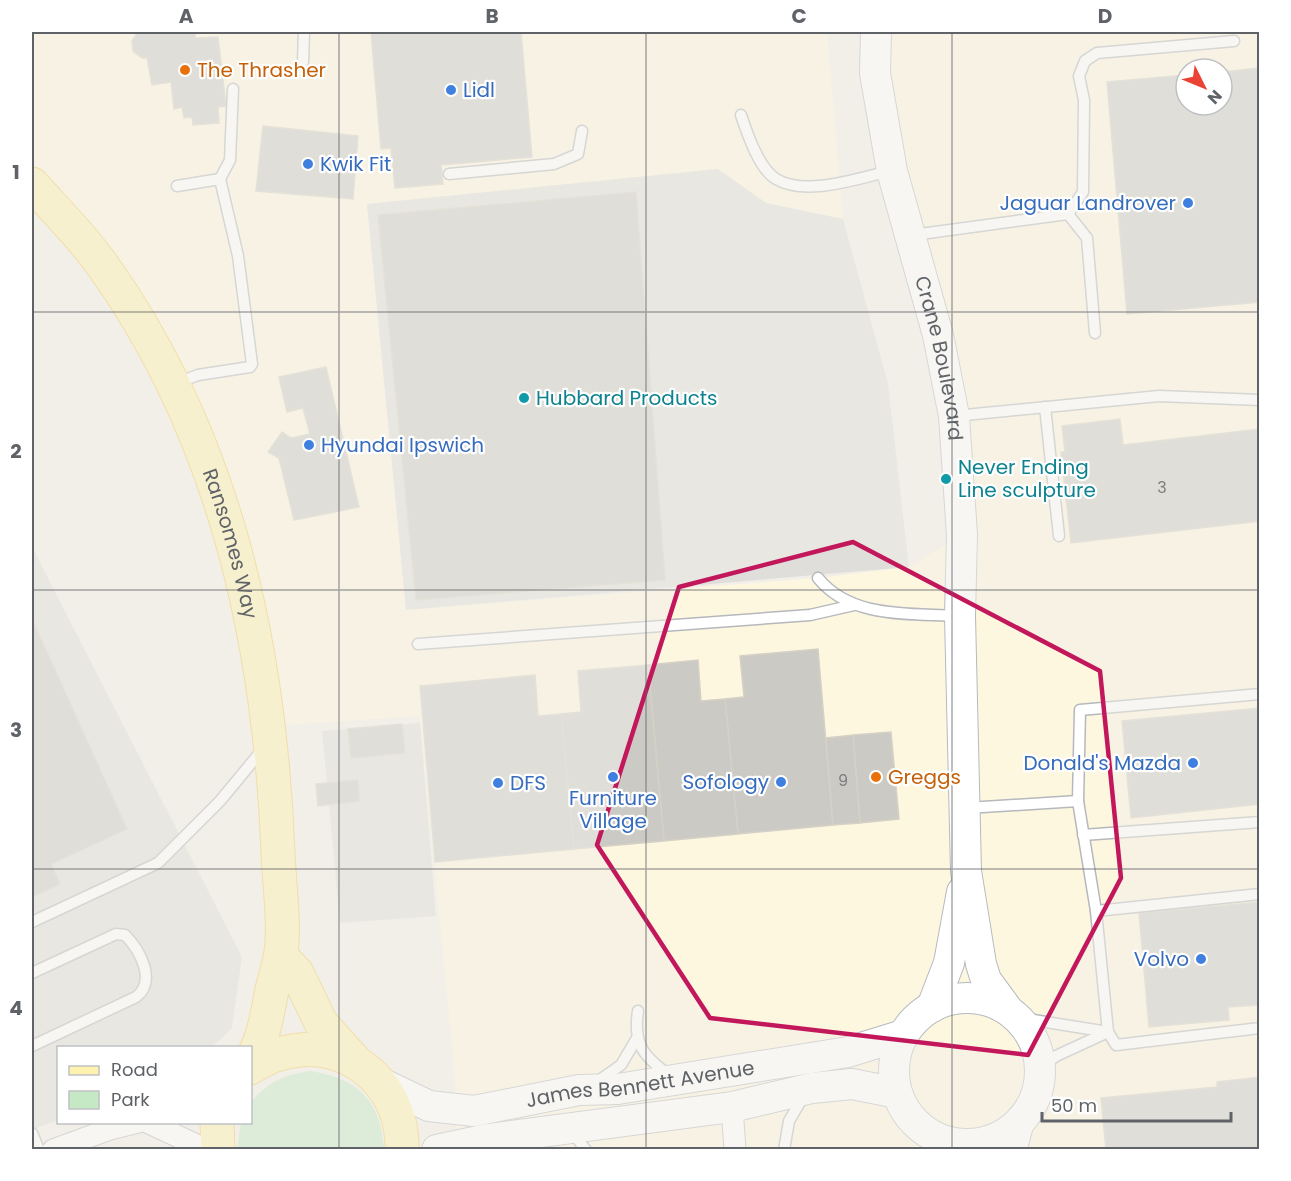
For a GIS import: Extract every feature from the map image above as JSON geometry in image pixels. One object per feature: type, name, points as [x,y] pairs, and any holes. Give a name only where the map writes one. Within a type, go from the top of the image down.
[{"type":"main road","name":"Ransomes Way","points":[[32,184],[64,217],[104,267],[136,315],[174,384],[217,493],[241,567],[253,619],[271,739],[281,956],[263,1034],[252,1058]]},
{"type":"main road","points":[[281,956],[297,973],[321,1023],[356,1061],[381,1083],[392,1100],[402,1132],[402,1149]]},
{"type":"main road","points":[[252,1067],[267,1056],[292,1049],[326,1050],[356,1061]]},
{"type":"main road","points":[[217,1124],[218,1149]]},
{"type":"street","name":"Crane Boulevard","points":[[876,32],[875,73],[892,171],[908,236],[938,335],[954,416],[962,535],[960,616],[966,871],[981,964],[986,980],[1012,1014]]},
{"type":"street","name":"Crane Boulevard","points":[[932,1007],[949,963],[966,871]]},
{"type":"street","points":[[1016,1149],[1025,1116],[1036,1095],[1040,1068],[1037,1049],[1025,1027],[1012,1014],[990,1002],[971,998],[951,1000],[932,1007],[916,1019],[903,1035],[896,1054],[893,1074],[897,1094],[906,1112],[919,1128],[958,1147],[982,1143],[998,1137],[1025,1116]]},
{"type":"street","name":"James Bennett Avenue","points":[[381,1083],[429,1106],[474,1111],[579,1090],[618,1089],[848,1052],[903,1035]]},
{"type":"street","name":"James Bennett Avenue","points":[[437,1149],[488,1139],[577,1139],[812,1088],[852,1084],[897,1094]]},
{"type":"street","points":[[732,1107],[735,1149]]},
{"type":"street","points":[[53,1149],[130,1124]]},
{"type":"street","points":[[151,1124],[207,1149]]},
{"type":"lane","points":[[303,62],[304,32]]},
{"type":"lane","points":[[908,236],[1068,214],[1083,192],[1084,100],[1079,76],[1085,61],[1097,53],[1234,40]]},
{"type":"lane","points":[[174,384],[198,375],[250,367],[252,364],[238,256],[220,179],[230,160],[233,89]]},
{"type":"lane","points":[[741,115],[752,148],[776,179],[809,188],[892,171]]},
{"type":"lane","points":[[449,174],[554,164],[578,154],[582,131]]},
{"type":"lane","points":[[177,186],[220,179]]},
{"type":"lane","points":[[1068,214],[1087,238],[1095,333]]},
{"type":"lane","points":[[954,416],[1159,396],[1260,400]]},
{"type":"lane","points":[[1045,407],[1059,536]]},
{"type":"lane","points":[[818,578],[829,591],[854,604],[899,615],[960,616]]},
{"type":"lane","points":[[418,644],[810,615],[854,604]]},
{"type":"lane","points":[[1260,694],[1080,710],[1078,801],[1096,911],[1108,1032],[1116,1045],[1260,1028]]},
{"type":"lane","points":[[32,922],[158,863],[220,801],[271,739]]},
{"type":"lane","points":[[965,808],[1078,801]]},
{"type":"lane","points":[[1083,835],[1260,822]]},
{"type":"lane","points":[[1096,911],[1260,894]]},
{"type":"lane","points":[[32,973],[116,934],[125,935],[131,941],[147,975],[147,985],[136,997],[32,1046]]},
{"type":"lane","points":[[579,1090],[613,1073],[629,1055],[637,1038],[638,1011]]},
{"type":"lane","points":[[1012,1014],[1108,1032]]},
{"type":"lane","points":[[1040,1068],[1056,1056],[1108,1032]]},
{"type":"lane","points":[[637,1038],[651,1060],[674,1079]]},
{"type":"lane","points":[[784,1149],[789,1121],[795,1107],[812,1088]]},
{"type":"lane","points":[[32,1133],[39,1149]]},
{"type":"highlighted area","points":[[853,542],[1100,671],[1121,878],[1028,1055],[710,1018],[597,845],[679,587]]},
{"type":"shaded area","points":[[32,32],[827,32],[843,219],[766,203],[718,169],[367,204],[406,610],[818,578],[909,567],[962,535],[876,32],[1259,32],[1259,1149],[457,1149],[454,1066],[420,716],[270,726],[174,384],[32,184]]},
{"type":"shaded area","points":[[718,169],[766,203],[843,219],[888,384],[909,567],[406,610],[367,204]]},
{"type":"shaded area","points":[[32,547],[242,957],[232,1028],[213,1046],[57,1046],[57,1120],[32,1130]]},
{"type":"shaded area","points":[[420,723],[436,916],[340,923],[322,731]]},
{"type":"green space","points":[[310,1071],[327,1074],[354,1086],[372,1105],[382,1132],[384,1149],[237,1149],[241,1124],[252,1124],[252,1101],[277,1080]]},
{"type":"building","name":"The Thrasher","points":[[138,32],[195,32],[195,38],[218,37],[226,106],[218,107],[219,123],[193,125],[192,117],[184,118],[182,107],[174,109],[171,82],[152,85],[147,58],[142,58],[133,51],[132,41]]},
{"type":"building","name":"Lidl","points":[[371,32],[521,32],[532,157],[441,165],[443,184],[395,188],[391,148],[381,149]]},
{"type":"building","name":"Jaguar Landrover","points":[[1260,68],[1260,302],[1127,314],[1107,82],[1174,76],[1174,117],[1234,117],[1234,71]]},
{"type":"building","name":"Kwik Fit","points":[[263,126],[358,136],[353,199],[256,191]]},
{"type":"building","name":"Hubbard Products","points":[[636,192],[665,580],[416,600],[378,215]]},
{"type":"building","name":"Hyundai Ipswich","points":[[326,367],[359,507],[294,520],[279,458],[268,452],[282,432],[291,438],[310,434],[303,408],[287,412],[279,377]]},
{"type":"building","points":[[1120,419],[1123,445],[1259,429],[1260,521],[1071,543],[1061,452],[1065,452],[1062,426]]},
{"type":"building","points":[[32,619],[127,829],[51,864],[60,884],[32,897]]},
{"type":"building","name":"Sofology","points":[[818,649],[833,825],[738,834],[725,699],[744,697],[740,656]]},
{"type":"building","points":[[698,660],[701,701],[725,699],[738,834],[664,841],[648,665]]},
{"type":"building","name":"Furniture Village","points":[[648,665],[664,841],[574,849],[561,714],[581,712],[578,671]]},
{"type":"building","name":"DFS","points":[[535,675],[538,716],[561,714],[574,849],[435,862],[420,686]]},
{"type":"building","name":"Donald's Mazda","points":[[1260,708],[1260,804],[1131,818],[1122,721]]},
{"type":"building","points":[[402,724],[405,753],[351,758],[348,729]]},
{"type":"building","name":"Greggs","points":[[891,732],[899,819],[860,823],[853,735]]},
{"type":"building","points":[[853,735],[860,823],[833,825],[826,738]]},
{"type":"building","points":[[358,780],[359,801],[318,806],[316,784]]},
{"type":"building","name":"Volvo","points":[[1260,902],[1260,1005],[1228,1007],[1229,1020],[1149,1027],[1139,913]]},
{"type":"building","points":[[1260,1077],[1260,1150],[1106,1150],[1101,1098],[1217,1087],[1217,1082]]},
{"type":"place","name":"The Thrasher","points":[[185,70]]},
{"type":"place","name":"Lidl","points":[[451,90]]},
{"type":"place","name":"Kwik Fit","points":[[308,164]]},
{"type":"place","name":"Jaguar Landrover","points":[[1188,203]]},
{"type":"place","name":"Hubbard Products","points":[[524,398]]},
{"type":"place","name":"Hyundai Ipswich","points":[[309,445]]},
{"type":"place","name":"Never Ending Line sculpture","points":[[946,479]]},
{"type":"place","name":"Donald's Mazda","points":[[1193,763]]},
{"type":"place","name":"Furniture Village","points":[[613,777]]},
{"type":"place","name":"Greggs","points":[[876,777]]},
{"type":"place","name":"Sofology","points":[[781,782]]},
{"type":"place","name":"DFS","points":[[498,783]]},
{"type":"place","name":"Volvo","points":[[1201,959]]}]
